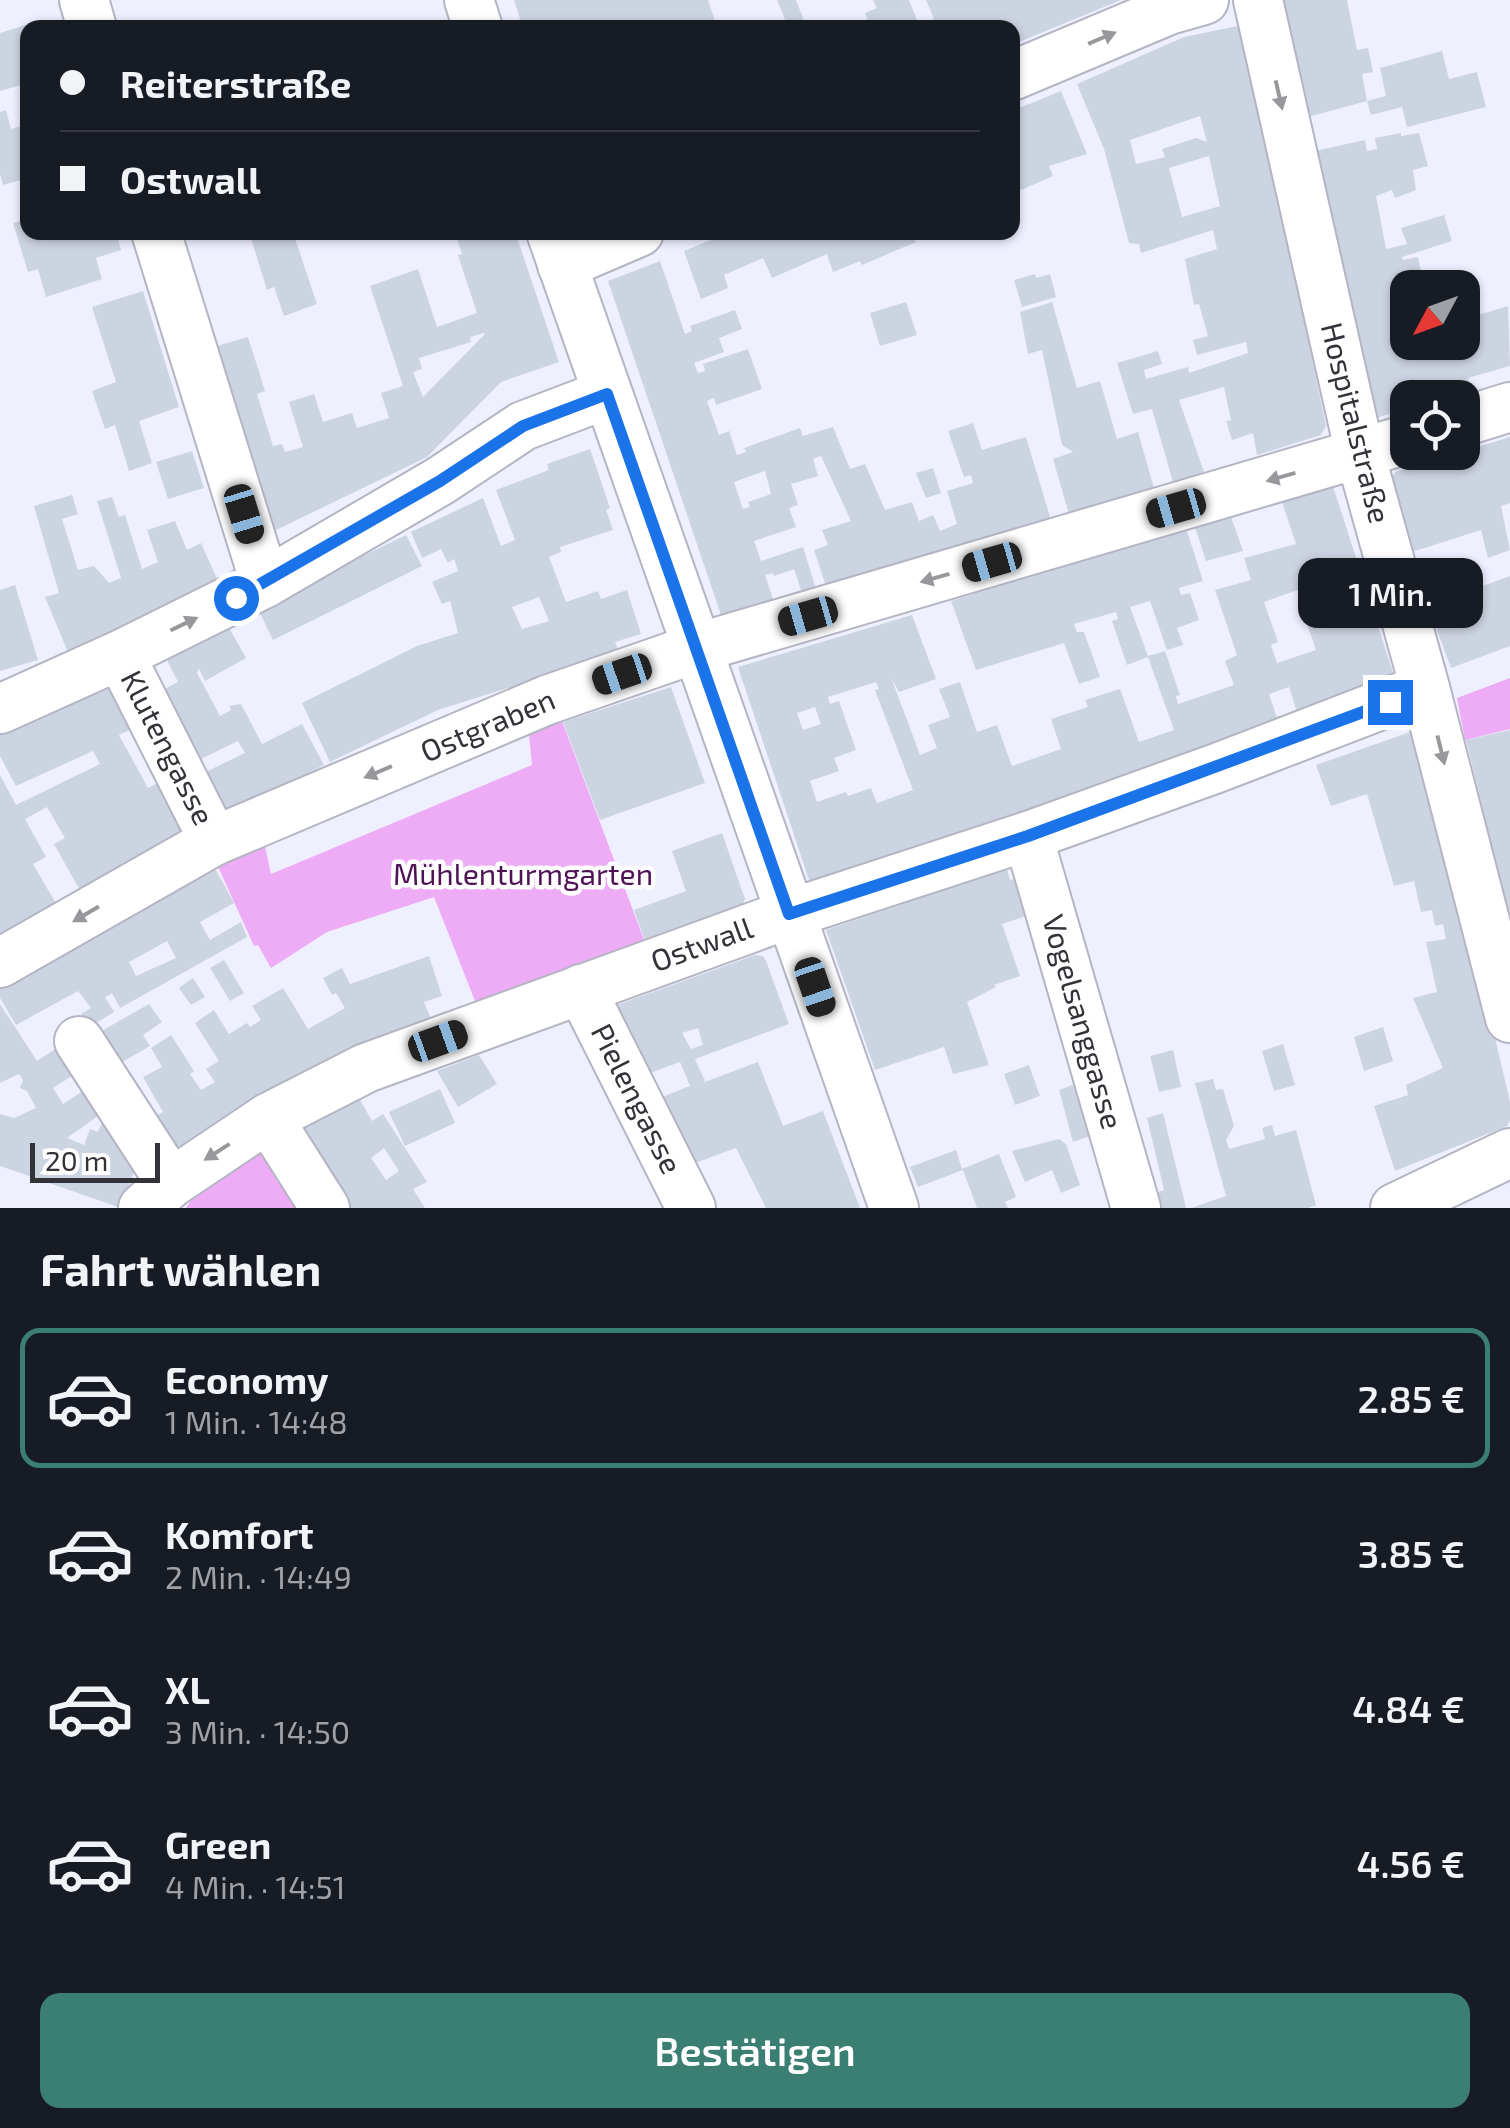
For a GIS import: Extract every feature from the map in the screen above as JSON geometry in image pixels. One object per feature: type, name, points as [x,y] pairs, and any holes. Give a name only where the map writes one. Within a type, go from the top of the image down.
[{"type":"street","points":[[1020,73],[1168,10],[1204,0]]},
{"type":"street","name":"Hospitalstraße","points":[[1258,0],[1360,454],[1510,1018]]},
{"type":"street","points":[[158,240],[264,584]]},
{"type":"street","points":[[600,240],[556,249],[894,1208]]},
{"type":"street","points":[[0,709],[264,584],[440,481],[523,426],[607,394]]},
{"type":"street","points":[[1480,416],[1510,407]]},
{"type":"street","name":"Ostgraben","points":[[0,963],[214,841],[547,700],[697,648],[1390,445]]},
{"type":"street","name":"Klutengasse","points":[[120,655],[214,841]]},
{"type":"street","name":"Ostwall","points":[[157,1195],[268,1118],[366,1068],[789,914],[1028,836],[1425,688]]},
{"type":"street","name":"Vogelsanggasse","points":[[1028,836],[1136,1208]]},
{"type":"street","name":"Pielengasse","points":[[581,989],[691,1208]]},
{"type":"street","points":[[79,1040],[157,1195]]},
{"type":"street","points":[[268,1118],[325,1208]]},
{"type":"street","points":[[1395,1208],[1510,1153]]},
{"type":"green space","points":[[1510,678],[1510,729],[1465,740],[1457,698]]},
{"type":"green space","name":"Mühlenturmgarten","points":[[562,721],[646,945],[477,1006],[434,897],[327,932],[271,968],[258,945],[254,946],[215,860],[263,837],[271,874],[532,765],[529,734]]},
{"type":"green space","points":[[260,1147],[310,1208],[186,1208],[204,1180]]},
{"type":"building","points":[[514,0],[708,0],[715,20],[520,20]]},
{"type":"building","points":[[777,0],[796,0],[804,20],[785,20]]},
{"type":"building","points":[[873,0],[909,0],[917,20],[868,20],[865,13],[877,8]]},
{"type":"building","points":[[926,0],[1121,0],[1020,42],[1020,20],[932,20]]},
{"type":"building","points":[[1284,0],[1347,0],[1357,50],[1368,48],[1373,72],[1362,74],[1367,101],[1308,117]]},
{"type":"building","points":[[1242,25],[1326,426],[1321,435],[1257,455],[1253,433],[1232,440],[1226,421],[1231,420],[1224,387],[1179,400],[1204,472],[1173,482],[1152,409],[1133,414],[1117,363],[1158,351],[1162,364],[1144,370],[1146,379],[1188,367],[1189,373],[1248,353],[1246,342],[1197,355],[1193,340],[1208,336],[1199,304],[1194,305],[1185,259],[1217,249],[1213,230],[1141,253],[1139,244],[1129,243],[1104,149],[1077,84],[1184,37]],"holes":[[[1200,116],[1207,142],[1196,138],[1162,149],[1165,157],[1136,164],[1130,140]],[[1209,156],[1220,206],[1182,217],[1169,168]]]},
{"type":"building","points":[[20,27],[20,85],[0,91],[0,33]]},
{"type":"building","points":[[1442,51],[1449,79],[1477,72],[1486,107],[1407,127],[1402,107],[1371,115],[1367,101],[1386,96],[1380,68]]},
{"type":"building","points":[[1061,91],[1087,154],[1049,166],[1053,176],[1021,190],[1020,188],[1020,108]]},
{"type":"building","points":[[6,110],[11,129],[20,126],[20,180],[3,185],[0,174],[0,112]]},
{"type":"building","points":[[1419,133],[1428,166],[1413,170],[1416,190],[1395,198],[1392,190],[1376,196],[1386,249],[1407,244],[1401,228],[1444,215],[1452,241],[1402,257],[1418,257],[1421,270],[1390,270],[1390,360],[1480,360],[1480,315],[1508,306],[1510,366],[1469,380],[1390,380],[1390,414],[1370,420],[1315,151],[1365,140],[1367,151],[1377,149],[1375,138]]},
{"type":"building","points":[[20,221],[20,240],[118,240],[121,250],[96,258],[102,279],[46,297],[38,269],[28,272],[13,223]]},
{"type":"building","points":[[251,240],[296,240],[317,304],[284,316],[274,287],[267,290]]},
{"type":"building","points":[[458,240],[518,240],[559,362],[501,382],[427,457],[274,531],[269,528],[213,347],[248,337],[265,391],[257,394],[273,446],[282,444],[285,452],[303,447],[289,402],[314,394],[323,422],[352,413],[357,428],[389,418],[381,393],[403,386],[370,286],[418,269],[437,327],[477,313],[458,255],[462,254]],"holes":[[[484,333],[423,397],[413,372],[422,369],[419,358],[471,342],[470,337]]]},
{"type":"building","points":[[711,240],[916,242],[862,265],[860,261],[833,272],[827,254],[772,278],[763,258],[724,275],[728,288],[701,299],[684,251]]},
{"type":"building","points":[[660,261],[685,334],[692,331],[690,326],[735,310],[742,329],[719,338],[724,352],[694,363],[698,373],[705,371],[703,364],[748,349],[762,389],[716,405],[714,398],[707,401],[719,435],[729,431],[737,455],[746,452],[744,448],[800,428],[803,436],[833,427],[850,469],[865,464],[885,510],[912,502],[919,521],[933,515],[940,531],[957,524],[947,491],[973,483],[971,475],[964,477],[948,431],[973,423],[982,450],[1026,437],[1051,520],[827,589],[814,550],[828,545],[822,530],[851,521],[821,456],[813,459],[818,476],[791,484],[798,505],[789,508],[796,527],[754,541],[761,561],[803,547],[817,592],[803,596],[794,569],[765,575],[775,605],[723,621],[608,281]],"holes":[[[765,471],[771,494],[748,502],[750,507],[743,509],[734,482]]]},
{"type":"building","points":[[1035,274],[1036,278],[1050,274],[1056,297],[1022,307],[1014,280]]},
{"type":"building","points":[[143,291],[179,407],[139,421],[152,463],[129,471],[115,425],[105,429],[92,391],[116,382],[92,307]]},
{"type":"building","points":[[906,302],[917,335],[880,346],[870,313]]},
{"type":"building","points":[[1052,302],[1077,388],[1100,381],[1117,439],[1138,432],[1154,488],[1069,514],[1053,459],[1073,452],[1062,445],[1042,350],[1028,354],[1020,312]]},
{"type":"building","points":[[1510,437],[1510,503],[1501,506],[1510,550],[1488,558],[1481,530],[1412,552],[1390,482],[1395,472],[1480,470],[1480,446]]},
{"type":"building","points":[[590,449],[610,508],[606,510],[613,530],[560,547],[561,552],[549,557],[566,602],[598,591],[601,599],[627,590],[641,634],[615,642],[619,653],[438,710],[330,762],[302,703],[417,646],[458,633],[450,601],[442,604],[432,582],[458,571],[454,559],[448,563],[441,549],[422,558],[411,532],[483,498],[501,546],[515,540],[496,490],[549,470],[547,464]],"holes":[[[539,597],[549,621],[522,629],[512,607]]]},
{"type":"building","points":[[192,451],[204,488],[168,499],[156,462]]},
{"type":"building","points":[[933,468],[941,493],[926,498],[916,473]]},
{"type":"building","points":[[1332,483],[1397,685],[810,883],[738,667],[912,615],[936,679],[899,692],[891,677],[920,755],[937,748],[928,725],[950,717],[939,689],[960,682],[977,732],[997,725],[1012,766],[1061,749],[1051,719],[1088,707],[1085,700],[1120,689],[1139,742],[1174,730],[1148,657],[1127,665],[1112,621],[1118,619],[1116,612],[1074,624],[1077,632],[1084,632],[1100,677],[1079,684],[1064,643],[976,670],[951,601],[1186,528],[1203,581],[1179,588],[1181,595],[1190,593],[1199,620],[1177,628],[1183,645],[1167,650],[1150,601],[1130,607],[1148,656],[1165,651],[1180,695],[1176,696],[1178,704],[1234,685],[1225,661],[1237,655],[1215,590],[1251,580],[1244,558],[1296,544],[1281,499]],"holes":[[[1309,586],[1313,601],[1300,604],[1316,650],[1277,663],[1271,645],[1278,642],[1264,602]],[[876,682],[879,689],[875,690],[913,790],[877,803],[871,788],[817,802],[810,781],[839,771],[834,758],[856,750],[839,701],[830,704],[828,697]],[[1289,687],[1298,715],[1278,721],[1269,694]],[[815,707],[821,724],[803,730],[797,713]]]},
{"type":"building","points":[[72,495],[78,514],[62,519],[78,570],[94,566],[109,583],[121,578],[97,501],[112,497],[119,517],[125,515],[142,569],[158,562],[147,530],[175,521],[187,550],[201,543],[222,590],[70,657],[45,597],[59,593],[34,506]]},
{"type":"building","points":[[1230,514],[1243,551],[1206,561],[1194,524]]},
{"type":"building","points":[[406,535],[422,566],[273,640],[257,607]]},
{"type":"building","points":[[1510,576],[1510,646],[1451,668],[1428,606]]},
{"type":"building","points":[[15,585],[38,660],[0,671],[0,590]]},
{"type":"building","points":[[227,624],[246,658],[205,681],[199,669],[197,673],[220,716],[231,710],[229,706],[241,704],[262,744],[302,724],[324,765],[215,821],[193,778],[245,753],[238,741],[201,759],[193,742],[178,749],[151,696],[178,682],[163,652]]},
{"type":"building","points":[[119,674],[145,723],[119,735],[148,788],[172,776],[200,829],[82,894],[54,844],[65,838],[47,807],[25,819],[46,857],[33,864],[58,907],[0,940],[0,775],[16,805],[100,764],[93,751],[16,786],[0,756],[0,730]]},
{"type":"building","points":[[671,687],[705,783],[600,820],[563,722]]},
{"type":"building","points":[[1510,730],[1510,916],[1509,916],[1466,740]]},
{"type":"building","points":[[1413,731],[1471,933],[1460,936],[1471,934],[1510,1102],[1510,1120],[1507,1126],[1395,1171],[1374,1106],[1408,1095],[1406,1085],[1443,1068],[1413,998],[1437,992],[1426,942],[1446,939],[1443,924],[1435,926],[1432,910],[1421,912],[1414,881],[1394,886],[1367,794],[1331,806],[1316,765]]},
{"type":"building","points":[[722,833],[745,899],[741,909],[646,944],[634,910],[686,891],[672,851]]},
{"type":"building","points":[[212,863],[234,903],[200,922],[210,940],[241,922],[247,937],[120,1008],[112,993],[105,997],[114,1012],[90,1027],[81,1014],[91,1008],[78,991],[16,1025],[0,998],[0,983]],"holes":[[[167,941],[176,958],[136,976],[129,962]]]},
{"type":"building","points":[[1007,869],[1010,880],[1020,877],[1032,914],[1002,924],[1020,976],[994,985],[967,1002],[989,1065],[953,1074],[944,1047],[875,1070],[826,930]]},
{"type":"building","points":[[755,955],[763,956],[789,1024],[695,1059],[705,1081],[702,1083],[758,1062],[783,1126],[823,1111],[860,1208],[766,1208],[736,1148],[687,1166],[652,1101],[690,1086],[680,1062],[639,1077],[606,1009]],"holes":[[[698,1028],[703,1045],[691,1049],[682,1033]]]},
{"type":"building","points":[[429,956],[442,996],[424,1002],[432,1021],[168,1160],[144,1122],[163,1112],[143,1077],[162,1067],[151,1048],[171,1035],[201,1090],[215,1082],[206,1069],[219,1061],[195,1023],[214,1010],[229,1034],[261,1020],[252,1006],[283,988],[308,1029],[345,1008],[323,978],[342,968],[350,984]]},
{"type":"building","points":[[224,960],[244,993],[230,1001],[210,968]]},
{"type":"building","points":[[193,978],[205,997],[191,1005],[179,988]]},
{"type":"building","points":[[0,1004],[37,1061],[66,1042],[83,1069],[53,1088],[63,1104],[92,1085],[108,1109],[67,1138],[84,1145],[90,1129],[98,1132],[102,1123],[114,1117],[132,1145],[126,1159],[137,1163],[121,1208],[0,1166],[0,1114],[14,1118],[36,1108],[27,1091],[20,1088],[23,1080],[19,1074],[0,1083]]},
{"type":"building","points":[[149,1004],[162,1022],[143,1035],[150,1046],[110,1069],[91,1037]]},
{"type":"building","points":[[1383,1027],[1393,1061],[1364,1071],[1354,1037]]},
{"type":"building","points":[[1283,1044],[1295,1085],[1274,1091],[1262,1051]]},
{"type":"building","points":[[1173,1050],[1181,1087],[1159,1092],[1150,1056]]},
{"type":"building","points":[[479,1055],[497,1084],[458,1107],[437,1071]]},
{"type":"building","points":[[1029,1065],[1040,1096],[1015,1105],[1004,1074]]},
{"type":"building","points":[[1213,1079],[1216,1090],[1223,1089],[1234,1126],[1226,1140],[1229,1149],[1265,1139],[1262,1128],[1272,1125],[1275,1136],[1296,1130],[1316,1205],[1191,1208],[1226,1196],[1195,1083]]},
{"type":"building","points":[[1080,1082],[1102,1132],[1073,1142],[1059,1090]]},
{"type":"building","points":[[440,1089],[455,1123],[405,1146],[389,1112]]},
{"type":"building","points":[[355,1091],[372,1121],[383,1114],[427,1182],[413,1189],[425,1208],[349,1208],[291,1123]],"holes":[[[384,1148],[399,1171],[386,1180],[371,1158]]]},
{"type":"building","points":[[1163,1113],[1186,1208],[1147,1208],[1144,1197],[1164,1190],[1147,1118]]},
{"type":"building","points":[[1059,1139],[1066,1144],[1080,1185],[1061,1193],[1052,1170],[1025,1182],[1012,1151]]},
{"type":"building","points":[[956,1150],[962,1169],[999,1154],[1016,1197],[1005,1202],[1008,1208],[977,1208],[963,1170],[918,1187],[910,1167]]},
{"type":"route","points":[[236,598],[440,481],[523,426],[607,394],[789,914],[1028,836],[1390,702]]}]
